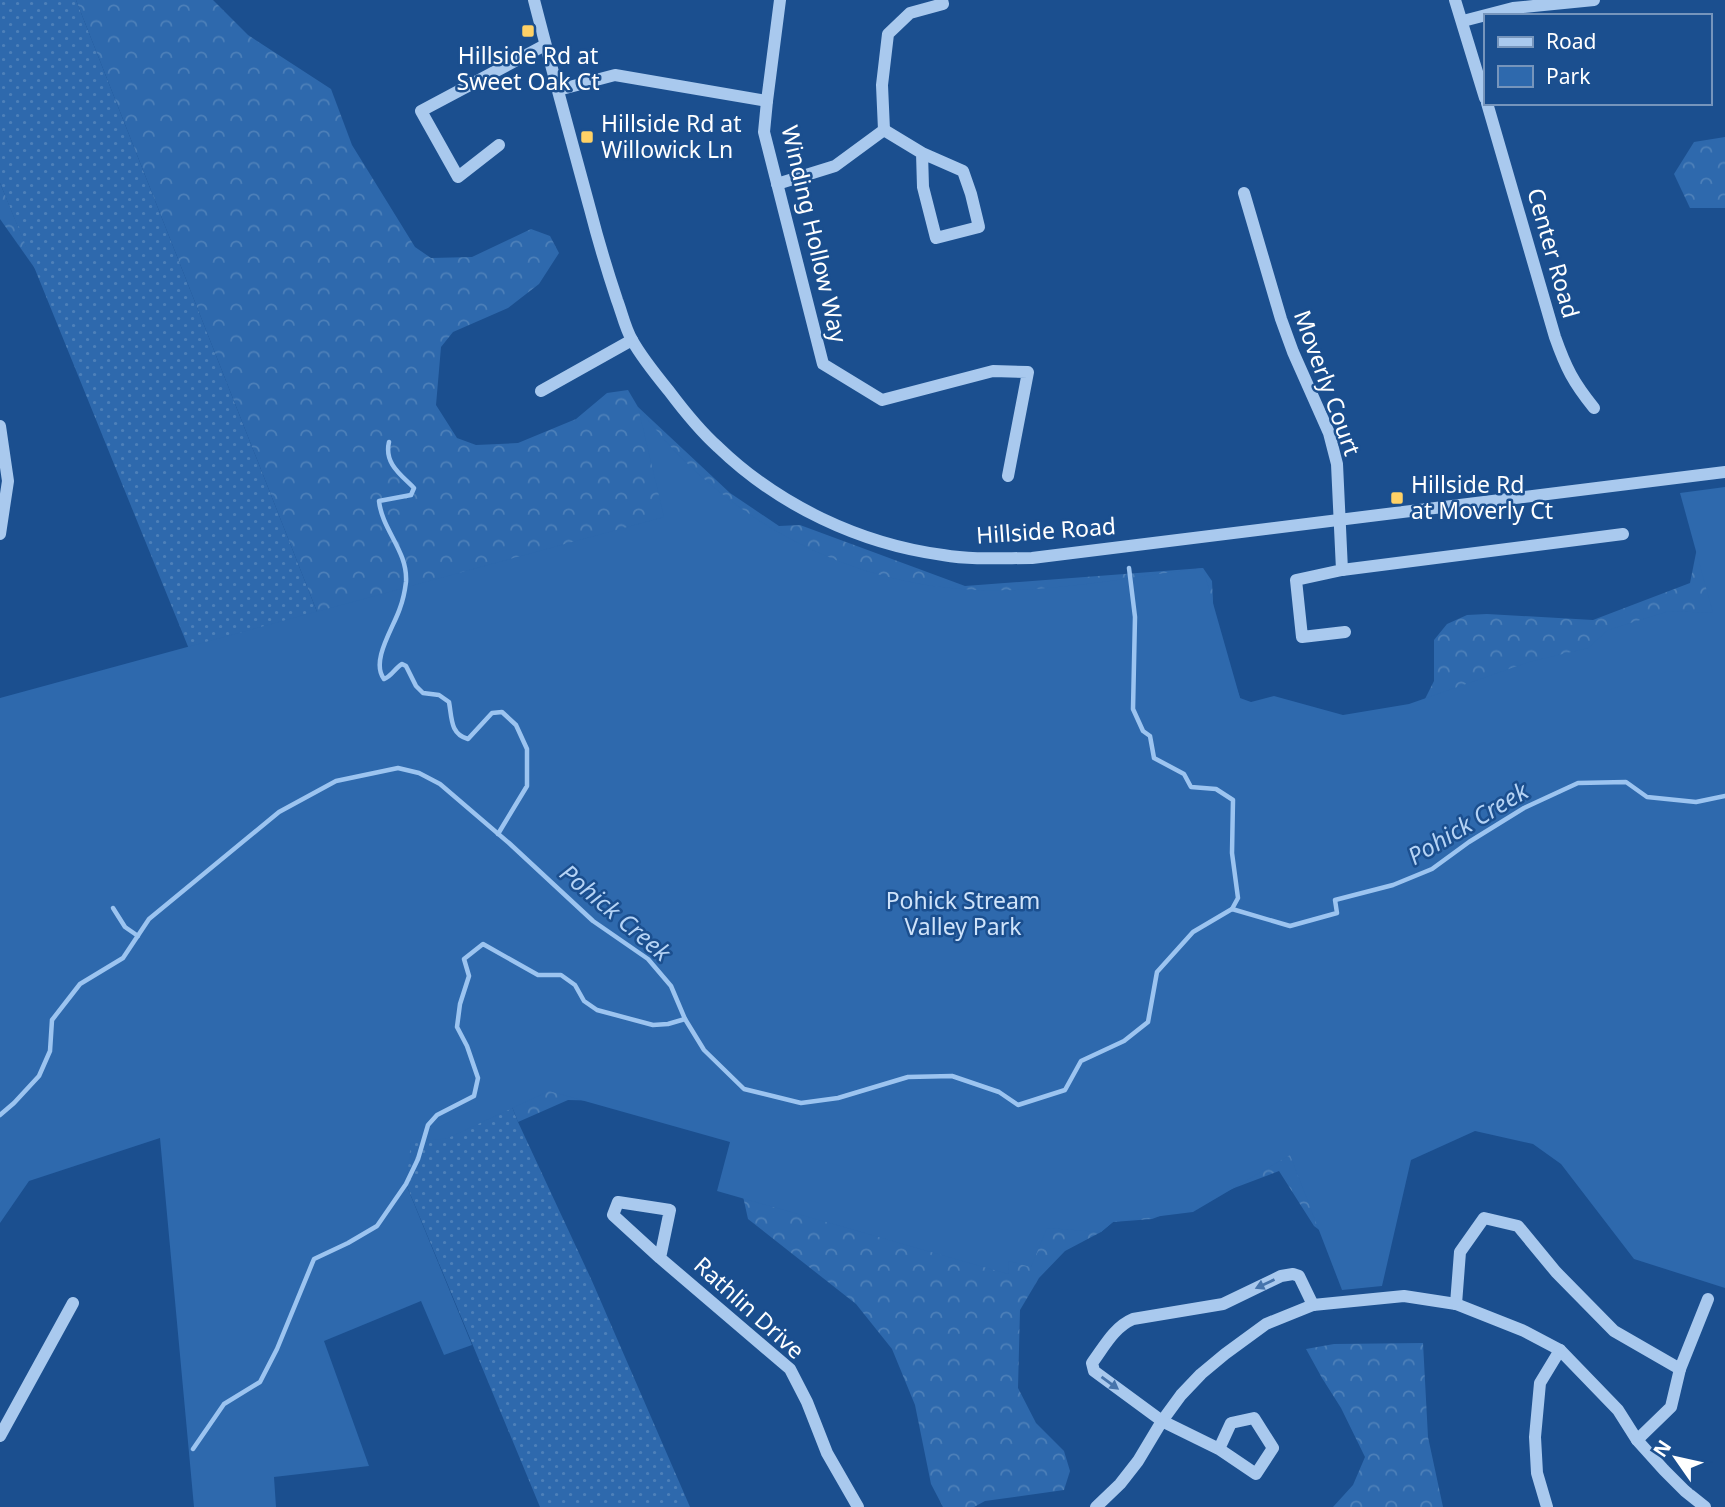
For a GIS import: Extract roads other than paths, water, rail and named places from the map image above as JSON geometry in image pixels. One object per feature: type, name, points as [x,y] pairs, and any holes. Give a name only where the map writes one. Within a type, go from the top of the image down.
[{"type":"street","name":"Hillside Road","points":[[534,0],[603,258],[632,340],[695,425],[723,452],[780,496],[846,529],[881,542],[943,556],[1032,558],[1725,472]]},
{"type":"street","name":"Winding Hollow Way","points":[[780,0],[764,132],[823,364],[882,401],[993,370],[1028,372],[1008,476]]},
{"type":"street","points":[[884,130],[882,85],[888,34],[910,13],[943,4],[942,0]]},
{"type":"street","points":[[1455,0],[1484,94]]},
{"type":"street","points":[[1490,14],[1513,8],[1594,0]]},
{"type":"street","points":[[1463,21],[1484,16]]},
{"type":"street","points":[[499,145],[458,177],[421,111],[545,45]]},
{"type":"street","points":[[558,90],[615,75],[766,101]]},
{"type":"street","name":"Center Road","points":[[1488,105],[1555,337],[1566,367],[1577,387],[1594,408]]},
{"type":"street","points":[[884,130],[922,153],[963,171],[979,227],[936,238],[923,187],[922,153]]},
{"type":"street","points":[[777,184],[835,166],[884,130]]},
{"type":"street","name":"Moverly Court","points":[[1244,193],[1280,319],[1329,433],[1337,464],[1342,570]]},
{"type":"street","points":[[541,391],[632,340]]},
{"type":"street","points":[[0,426],[8,481],[0,534]]},
{"type":"street","points":[[1345,632],[1302,637],[1296,580],[1342,570],[1623,534]]},
{"type":"street","name":"Rathlin Drive","points":[[660,1258],[670,1210],[618,1202],[613,1215],[660,1258],[790,1368],[827,1453],[858,1507]]},
{"type":"street","points":[[1456,1304],[1460,1252],[1484,1218],[1518,1226],[1556,1272],[1614,1331],[1680,1369]]},
{"type":"street","points":[[1219,1449],[1231,1423],[1254,1418],[1273,1448],[1256,1474],[1219,1449],[1162,1421],[1094,1371],[1092,1363],[1115,1331],[1125,1322],[1223,1304],[1281,1276],[1296,1274],[1314,1305]]},
{"type":"street","points":[[1096,1507],[1120,1484],[1138,1461],[1181,1395],[1225,1354],[1266,1324],[1314,1305],[1404,1296],[1456,1304],[1524,1331],[1560,1350],[1618,1410],[1637,1440],[1664,1470],[1705,1507]]},
{"type":"street","points":[[1637,1440],[1671,1408],[1680,1369],[1709,1299]]},
{"type":"street","points":[[0,1436],[73,1303]]},
{"type":"street","points":[[1547,1507],[1537,1473],[1535,1437],[1540,1383],[1560,1350]]},
{"type":"waterway","points":[[389,442],[391,462],[414,488],[411,495],[379,501],[406,571],[404,595],[384,644],[380,672],[384,679],[402,664],[406,666],[416,686],[423,693],[439,695],[449,702],[455,729],[462,737],[468,739],[492,713],[502,712],[516,725],[527,749],[527,786],[498,834]]},
{"type":"waterway","points":[[1129,568],[1135,617],[1133,709],[1143,731],[1150,736],[1154,758],[1184,774],[1191,787],[1216,789],[1233,800],[1232,853],[1238,898],[1232,909]]},
{"type":"waterway","name":"Pohick Creek","points":[[0,1115],[39,1076],[50,1051],[52,1020],[80,984],[123,958],[149,919],[279,812],[336,781],[398,768],[419,773],[440,784],[593,921],[648,959],[671,986],[685,1019],[704,1050],[744,1089],[801,1103],[838,1098],[908,1077],[952,1076],[999,1092],[1018,1105],[1065,1090],[1081,1061],[1124,1041],[1148,1022],[1157,972],[1193,932],[1232,909],[1290,926],[1337,913],[1335,900],[1393,885],[1432,869],[1524,808],[1578,783],[1626,782],[1647,797],[1696,802],[1725,796]]},
{"type":"waterway","points":[[113,908],[125,927],[138,936]]},
{"type":"waterway","points":[[193,1449],[224,1404],[260,1382],[277,1349],[314,1259],[377,1226],[406,1184],[418,1159],[428,1125],[437,1115],[474,1096],[478,1078],[457,1027],[460,1004],[469,976],[464,959],[483,944],[538,975],[561,975],[575,985],[584,1001],[597,1010],[653,1025],[685,1019]]},
{"type":"place","name":"Hillside Rd at Sweet Oak Ct","points":[[528,31]]},
{"type":"place","name":"Hillside Rd at Willowick Ln","points":[[587,137]]},
{"type":"place","name":"Hillside Rd at Moverly Ct","points":[[1397,498]]},
{"type":"park label","name":"Pohick Stream Valley Park","points":[[963,914]]}]
